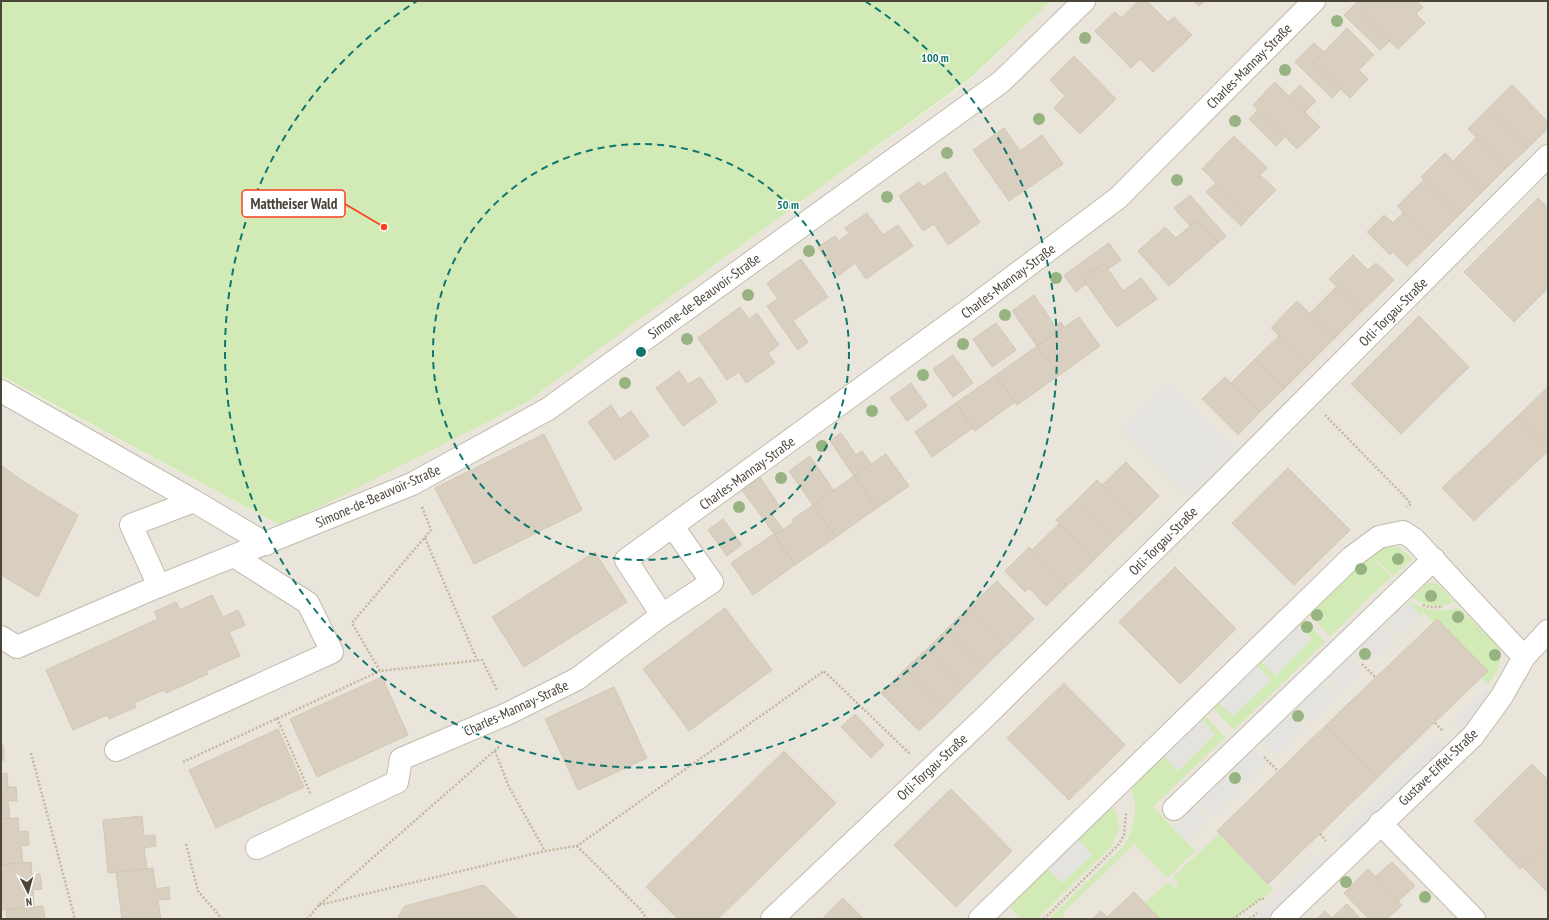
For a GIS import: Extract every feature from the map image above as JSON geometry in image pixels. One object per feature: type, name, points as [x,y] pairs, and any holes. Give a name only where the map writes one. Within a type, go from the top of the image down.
[{"type":"street","name":"Simone-de-Beauvoir-Straße","points":[[1,637],[17,647],[159,586],[412,484],[548,409],[1000,82],[1084,1]]},
{"type":"street","name":"Charles-Mannay-Straße","points":[[662,615],[626,560],[964,314],[1118,198],[1314,1]]},
{"type":"street","name":"Orli-Torgau-Straße","points":[[772,919],[927,772],[1216,490],[1548,156]]},
{"type":"street","points":[[1,391],[194,501],[266,544]]},
{"type":"street","points":[[159,586],[131,525],[194,501]]},
{"type":"street","name":"Charles-Mannay-Straße","points":[[321,818],[397,782],[401,759],[509,713],[578,679],[662,615],[712,582],[673,527]]},
{"type":"street","points":[[980,919],[1352,557],[1379,537],[1403,532],[1414,539],[1524,656]]},
{"type":"street","points":[[116,750],[332,652],[308,603],[234,556]]},
{"type":"street","points":[[1174,809],[1434,559]]},
{"type":"street","name":"Gustave-Eiffel-Straße","points":[[1282,919],[1380,823],[1473,736],[1502,696],[1524,656],[1548,631]]},
{"type":"street","points":[[257,848],[321,818]]},
{"type":"street","points":[[1380,823],[1474,919]]},
{"type":"path","points":[[1321,410],[1407,499]]},
{"type":"path","points":[[380,671],[352,623],[431,530],[412,484]]},
{"type":"path","points":[[425,538],[477,660]]},
{"type":"path","points":[[183,762],[380,671],[482,660],[518,730],[319,905],[307,919]]},
{"type":"path","points":[[319,905],[545,851],[577,846],[824,670],[927,772]]},
{"type":"path","points":[[277,718],[321,818]]},
{"type":"path","points":[[495,751],[509,787],[545,851]]},
{"type":"path","points":[[31,753],[76,919]]},
{"type":"path","points":[[1044,919],[1119,844],[1124,836],[1127,816],[1126,810],[1112,791]]},
{"type":"path","points":[[1320,834],[1328,842]]},
{"type":"path","points":[[186,844],[198,890],[222,919]]},
{"type":"path","points":[[577,846],[583,854],[640,909],[647,919]]},
{"type":"path","points":[[1233,919],[1262,898],[1268,903]]},
{"type":"path","points":[[1250,919],[1259,911]]},
{"type":"shaded area","points":[[1051,1],[1548,1],[1548,919],[1,919],[1,377],[282,526],[525,402],[972,78]]},
{"type":"shaded area","points":[[1169,383],[1234,450],[1187,496],[1122,430]]},
{"type":"shaded area","points":[[1406,601],[1421,616],[1400,635],[1386,620]]},
{"type":"shaded area","points":[[1298,625],[1312,639],[1275,676],[1261,661]]},
{"type":"shaded area","points":[[1380,626],[1394,641],[1373,660],[1359,646]]},
{"type":"shaded area","points":[[1349,656],[1363,671],[1343,691],[1328,676]]},
{"type":"shaded area","points":[[1257,666],[1271,680],[1233,716],[1219,703]]},
{"type":"shaded area","points":[[1323,681],[1337,696],[1309,723],[1295,709]]},
{"type":"shaded area","points":[[1486,688],[1492,693],[1460,731],[1453,724]]},
{"type":"shaded area","points":[[1290,713],[1304,728],[1276,755],[1262,740]]},
{"type":"shaded area","points":[[1202,720],[1215,734],[1178,771],[1164,756]]},
{"type":"shaded area","points":[[1436,740],[1443,748],[1346,843],[1338,836]]},
{"type":"shaded area","points":[[1253,749],[1267,763],[1247,783],[1233,769]]},
{"type":"shaded area","points":[[1227,774],[1241,789],[1213,816],[1199,802]]},
{"type":"shaded area","points":[[1194,807],[1207,821],[1187,841],[1173,826]]},
{"type":"shaded area","points":[[1077,839],[1092,855],[1062,883],[1047,868]]},
{"type":"shaded area","points":[[1321,853],[1328,860],[1266,919],[1251,919]]},
{"type":"green space","points":[[1,1],[1051,1],[972,77],[525,403],[282,526],[1,376]]},
{"type":"green space","points":[[1392,546],[1400,548],[1412,559],[1393,576],[1378,561],[1347,591],[1361,606],[1330,636],[1309,614],[1376,550]]},
{"type":"green space","points":[[1377,563],[1391,577],[1361,605],[1348,591]]},
{"type":"green space","points":[[1428,583],[1438,584],[1454,602],[1432,606],[1421,603],[1412,597]]},
{"type":"green space","points":[[1406,601],[1432,610],[1459,608],[1497,645],[1500,655],[1499,666],[1488,684],[1482,678],[1488,671],[1438,619],[1434,623],[1424,613],[1421,616]]},
{"type":"green space","points":[[1304,619],[1325,642],[1234,730],[1213,708],[1219,703],[1233,716],[1271,680],[1257,666],[1261,661],[1275,676],[1312,639],[1298,625]]},
{"type":"green space","points":[[1205,716],[1225,737],[1153,807],[1195,851],[1167,878],[1134,844],[1062,914],[1066,919],[1049,919],[1123,847],[1133,826],[1135,802],[1131,787],[1164,756],[1178,771],[1215,734],[1202,720]]},
{"type":"green space","points":[[1111,807],[1116,811],[1119,829],[1112,846],[1037,919],[1020,919],[1010,907],[1047,868],[1092,854],[1077,839]]},
{"type":"green space","points":[[1219,834],[1273,890],[1233,919],[1160,919],[1145,903],[1168,882],[1175,889],[1178,882],[1173,877]]},
{"type":"building","points":[[1138,1],[1147,1],[1168,22],[1174,17],[1192,35],[1153,72],[1140,59],[1131,68],[1095,31],[1115,12],[1121,18]]},
{"type":"building","points":[[1194,1],[1205,1],[1199,6]]},
{"type":"building","points":[[1358,1],[1377,1],[1363,15],[1390,41],[1380,50],[1344,15]]},
{"type":"building","points":[[1377,1],[1416,1],[1423,7],[1416,14],[1425,23],[1398,49],[1363,15]]},
{"type":"building","points":[[1347,28],[1374,55],[1359,70],[1368,79],[1350,98],[1314,63]]},
{"type":"building","points":[[1314,43],[1324,52],[1314,63],[1341,89],[1332,98],[1295,62]]},
{"type":"building","points":[[1074,56],[1116,99],[1080,134],[1054,108],[1065,96],[1050,80]]},
{"type":"building","points":[[1275,82],[1320,127],[1297,149],[1253,105]]},
{"type":"building","points":[[1300,85],[1316,101],[1305,112],[1289,96]]},
{"type":"building","points":[[1512,85],[1548,122],[1548,128],[1528,148],[1489,108]]},
{"type":"building","points":[[1489,108],[1528,148],[1506,168],[1468,129]]},
{"type":"building","points":[[1258,110],[1285,137],[1276,146],[1249,119]]},
{"type":"building","points":[[1004,128],[1020,151],[1042,135],[1063,164],[1009,201],[973,150]]},
{"type":"building","points":[[1234,136],[1267,168],[1260,175],[1276,190],[1250,216],[1202,169]]},
{"type":"building","points":[[1476,138],[1506,168],[1483,191],[1453,161]]},
{"type":"building","points":[[1445,153],[1483,191],[1459,215],[1421,177]]},
{"type":"building","points":[[945,172],[980,222],[948,245],[934,224],[923,231],[899,196],[919,182],[923,187]]},
{"type":"building","points":[[1424,180],[1459,215],[1432,242],[1397,206]]},
{"type":"building","points":[[1216,183],[1250,216],[1241,226],[1206,192]]},
{"type":"building","points":[[1190,195],[1226,236],[1218,243],[1197,220],[1190,226],[1174,208]]},
{"type":"building","points":[[1538,198],[1548,208],[1548,288],[1514,322],[1464,272]]},
{"type":"building","points":[[867,213],[883,235],[898,225],[913,246],[866,279],[855,263],[838,276],[818,247],[835,236],[839,241],[849,233],[845,228]]},
{"type":"building","points":[[1403,213],[1432,242],[1407,266],[1393,252],[1390,255],[1367,232],[1384,215],[1393,223]]},
{"type":"building","points":[[1197,220],[1218,243],[1169,286],[1138,251],[1165,227],[1176,238]]},
{"type":"building","points":[[1109,243],[1121,260],[1108,269],[1104,263],[1082,278],[1086,284],[1076,292],[1064,275]]},
{"type":"building","points":[[1353,255],[1368,270],[1376,263],[1394,280],[1362,311],[1329,279]]},
{"type":"building","points":[[801,259],[828,297],[793,321],[808,342],[798,350],[767,306],[778,299],[767,283]]},
{"type":"building","points":[[1104,263],[1123,291],[1141,278],[1157,299],[1117,327],[1082,278]]},
{"type":"building","points":[[1337,286],[1362,311],[1335,338],[1310,313]]},
{"type":"building","points":[[1034,295],[1055,326],[1061,322],[1064,327],[1037,346],[1012,311]]},
{"type":"building","points":[[1297,301],[1335,338],[1308,365],[1271,328]]},
{"type":"building","points":[[740,307],[749,319],[757,313],[779,345],[768,353],[775,363],[746,383],[739,372],[727,380],[698,338]]},
{"type":"building","points":[[1419,316],[1469,367],[1401,434],[1351,384]]},
{"type":"building","points":[[1079,317],[1100,346],[1058,376],[1037,346]]},
{"type":"building","points":[[996,323],[1016,350],[992,367],[973,339]]},
{"type":"building","points":[[1279,336],[1308,365],[1285,388],[1255,359]]},
{"type":"building","points":[[1037,346],[1058,376],[1017,405],[996,375]]},
{"type":"building","points":[[953,355],[973,383],[953,397],[933,369]]},
{"type":"building","points":[[1255,359],[1285,388],[1260,412],[1231,383]]},
{"type":"building","points":[[679,371],[688,384],[700,377],[717,402],[683,426],[656,388]]},
{"type":"building","points":[[996,375],[1015,402],[975,431],[956,403]]},
{"type":"building","points":[[1225,377],[1260,412],[1238,435],[1202,399]]},
{"type":"building","points":[[911,383],[927,406],[907,421],[890,398]]},
{"type":"building","points":[[1548,387],[1548,449],[1517,417]]},
{"type":"building","points":[[956,403],[973,428],[932,457],[915,432]]},
{"type":"building","points":[[611,405],[620,419],[631,411],[649,436],[615,460],[588,422]]},
{"type":"building","points":[[1517,417],[1548,451],[1474,521],[1442,488]]},
{"type":"building","points":[[841,433],[856,455],[862,451],[871,464],[854,476],[830,441]]},
{"type":"building","points":[[544,434],[582,510],[474,564],[435,488]]},
{"type":"building","points":[[886,454],[909,486],[877,508],[854,476]]},
{"type":"building","points":[[810,456],[834,491],[813,505],[789,471]]},
{"type":"building","points":[[1126,462],[1159,496],[1136,519],[1102,485]]},
{"type":"building","points":[[1,465],[21,480],[78,515],[38,597],[1,575]]},
{"type":"building","points":[[1288,468],[1350,530],[1294,585],[1232,523]]},
{"type":"building","points":[[854,476],[877,508],[836,537],[813,505]]},
{"type":"building","points":[[760,477],[780,507],[771,513],[783,530],[775,535],[742,490]]},
{"type":"building","points":[[1097,480],[1136,519],[1114,540],[1076,501]]},
{"type":"building","points":[[1076,501],[1114,540],[1094,560],[1056,520]]},
{"type":"building","points":[[813,505],[836,537],[795,565],[775,535],[794,522],[792,520]]},
{"type":"building","points":[[723,519],[742,545],[727,556],[708,530]]},
{"type":"building","points":[[1059,524],[1094,560],[1067,586],[1032,550]]},
{"type":"building","points":[[774,534],[795,565],[753,595],[731,563]]},
{"type":"building","points":[[1029,547],[1067,586],[1046,606],[1029,588],[1025,592],[1005,571]]},
{"type":"building","points":[[595,552],[627,602],[524,667],[492,617]]},
{"type":"building","points":[[1175,567],[1236,629],[1180,684],[1119,622]]},
{"type":"building","points":[[997,581],[1034,619],[1005,647],[967,609]]},
{"type":"building","points":[[212,595],[223,617],[238,610],[245,625],[229,632],[240,656],[206,671],[208,674],[166,693],[164,690],[134,703],[136,707],[109,719],[107,715],[73,730],[46,670],[158,619],[154,612],[176,602],[180,610]]},
{"type":"building","points":[[725,608],[772,670],[689,731],[643,669]]},
{"type":"building","points":[[967,609],[1005,647],[983,668],[946,630]]},
{"type":"building","points":[[1437,619],[1488,671],[1377,778],[1326,725]]},
{"type":"building","points":[[946,630],[983,668],[964,687],[927,649]]},
{"type":"building","points":[[927,649],[964,687],[943,708],[905,669]]},
{"type":"building","points":[[905,669],[943,708],[919,731],[881,693]]},
{"type":"building","points":[[382,677],[408,735],[317,777],[290,719]]},
{"type":"building","points":[[1064,683],[1125,745],[1069,800],[1007,738]]},
{"type":"building","points":[[614,687],[647,758],[578,790],[545,719]]},
{"type":"building","points":[[855,714],[884,745],[871,758],[841,727]]},
{"type":"building","points":[[1326,725],[1377,778],[1268,884],[1217,831]]},
{"type":"building","points":[[278,729],[304,787],[216,828],[189,770]]},
{"type":"building","points":[[1,745],[3,745],[4,760],[1,761]]},
{"type":"building","points":[[784,751],[836,803],[718,919],[678,919],[646,887]]},
{"type":"building","points":[[1532,764],[1548,780],[1548,843],[1520,869],[1474,821]]},
{"type":"building","points":[[7,773],[8,787],[16,787],[17,801],[8,801],[10,819],[1,819],[1,774]]},
{"type":"building","points":[[951,789],[1012,851],[956,907],[894,845]]},
{"type":"building","points":[[142,816],[144,836],[155,835],[156,846],[144,848],[147,869],[108,873],[103,820]]},
{"type":"building","points":[[18,818],[19,832],[28,831],[29,845],[21,846],[23,863],[1,865],[1,819]]},
{"type":"building","points":[[1548,843],[1548,893],[1523,867]]},
{"type":"building","points":[[31,862],[32,875],[40,874],[42,889],[33,890],[34,907],[1,910],[1,865]]},
{"type":"building","points":[[1392,862],[1415,886],[1398,901],[1375,877]]},
{"type":"building","points":[[153,868],[156,889],[169,887],[170,899],[158,900],[161,919],[122,919],[116,872]]},
{"type":"building","points":[[1368,869],[1402,905],[1387,919],[1369,919],[1344,893]]},
{"type":"building","points":[[484,885],[518,919],[397,919],[405,906]]},
{"type":"building","points":[[1134,892],[1160,919],[1092,919],[1101,911],[1107,917]]},
{"type":"building","points":[[843,898],[864,919],[822,919]]},
{"type":"building","points":[[1347,904],[1361,919],[1332,918]]},
{"type":"building","points":[[43,906],[45,919],[7,919],[6,910]]},
{"type":"building","points":[[1325,911],[1333,919],[1317,919]]},
{"type":"place","name":"Mattheiser Wald","points":[[384,227]]}]
